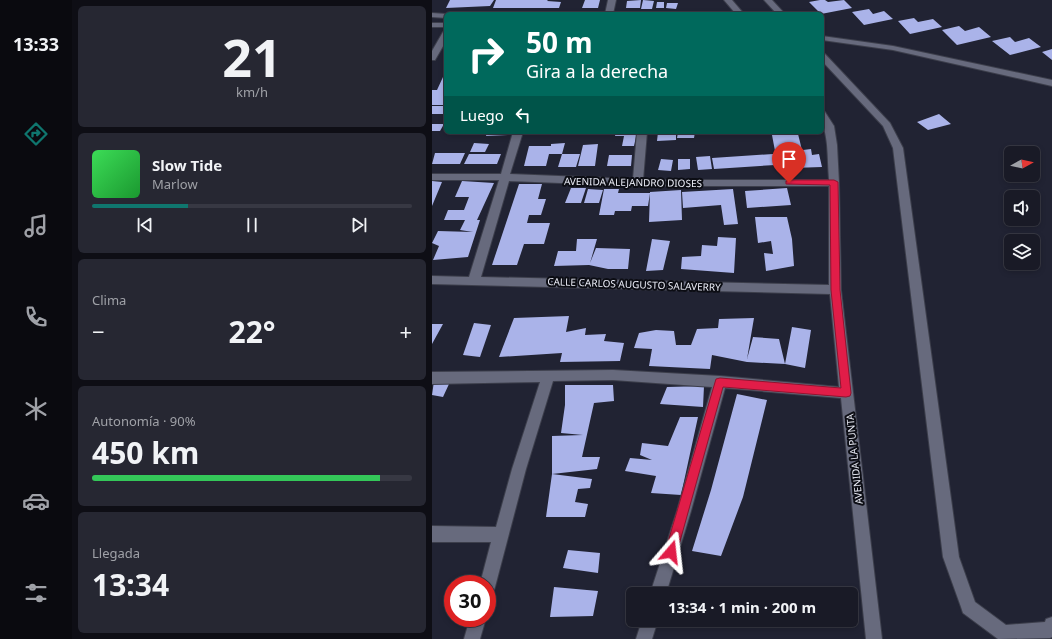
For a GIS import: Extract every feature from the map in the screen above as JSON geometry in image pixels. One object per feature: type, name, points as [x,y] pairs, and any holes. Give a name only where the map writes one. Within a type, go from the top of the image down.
[{"type":"street","points":[[609,12],[612,0]]},
{"type":"street","points":[[728,0],[738,12]]},
{"type":"street","points":[[768,0],[779,12]]},
{"type":"street","points":[[432,15],[444,16]]},
{"type":"street","points":[[432,25],[444,25]]},
{"type":"street","points":[[432,58],[444,37]]},
{"type":"street","points":[[824,38],[893,48],[1052,83]]},
{"type":"street","points":[[824,58],[887,125],[898,148],[951,557],[969,607],[1004,633],[1050,630],[1052,625]]},
{"type":"street","name":"AVENIDA LA PUNTA","points":[[824,117],[829,126],[834,182],[835,290],[874,639]]},
{"type":"street","points":[[474,280],[503,177],[517,134]]},
{"type":"street","points":[[638,184],[642,134]]},
{"type":"street","name":"AVENIDA ALEJANDRO DIOSES","points":[[432,176],[503,177],[638,184],[834,182]]},
{"type":"street","name":"CALLE CARLOS AUGUSTO SALAVERRY","points":[[432,280],[835,290]]},
{"type":"street","points":[[432,378],[613,375],[720,382],[846,393]]},
{"type":"street","points":[[490,575],[519,469],[548,376]]},
{"type":"street","points":[[660,587],[684,511],[720,382]]},
{"type":"street","points":[[432,534],[501,535]]},
{"type":"street","points":[[472,639],[475,627]]},
{"type":"street","points":[[644,639],[648,627]]},
{"type":"building","points":[[450,0],[494,0],[490,6],[446,8]]},
{"type":"building","points":[[496,0],[548,0],[547,1],[561,2],[559,8],[493,8]]},
{"type":"building","points":[[585,0],[600,0],[598,8],[582,8]]},
{"type":"building","points":[[641,0],[640,8],[626,8],[627,1]]},
{"type":"building","points":[[643,0],[654,1],[652,9],[641,9]]},
{"type":"building","points":[[820,0],[825,0],[828,2],[844,0],[852,8],[824,13],[824,12],[819,12],[809,2]]},
{"type":"building","points":[[657,2],[664,2],[664,8],[656,8]]},
{"type":"building","points":[[667,3],[678,3],[676,9],[666,8]]},
{"type":"building","points":[[869,9],[873,14],[884,11],[893,19],[864,25],[852,12]]},
{"type":"building","points":[[914,18],[918,22],[933,19],[942,27],[910,34],[898,21]]},
{"type":"building","points":[[959,26],[965,31],[979,27],[991,37],[957,45],[942,30]]},
{"type":"building","points":[[1010,37],[1015,42],[1029,38],[1041,47],[1010,55],[992,41]]},
{"type":"building","points":[[1052,49],[1052,60],[1042,52]]},
{"type":"building","points":[[444,77],[444,105],[432,105],[432,90],[437,90]]},
{"type":"building","points":[[432,106],[444,106],[444,114],[432,114]]},
{"type":"building","points":[[939,114],[951,124],[928,130],[917,122]]},
{"type":"building","points":[[432,124],[444,124],[440,131],[432,131]]},
{"type":"building","points":[[486,134],[508,134],[508,135],[486,136]]},
{"type":"building","points":[[616,134],[637,134],[634,146],[622,146],[624,136],[615,136]]},
{"type":"building","points":[[658,134],[676,134],[676,140],[657,141]]},
{"type":"building","points":[[678,134],[695,134],[694,138],[677,138]]},
{"type":"building","points":[[798,134],[802,150],[775,151],[772,135]]},
{"type":"building","points":[[474,143],[489,144],[485,152],[470,152]]},
{"type":"building","points":[[565,143],[562,154],[549,154],[546,166],[524,166],[529,146],[551,146],[551,144]]},
{"type":"building","points":[[598,144],[595,166],[578,166],[583,145]]},
{"type":"building","points":[[811,149],[812,155],[819,154],[822,167],[792,168],[789,156],[804,155],[803,150]]},
{"type":"building","points":[[435,153],[465,153],[460,164],[432,164]]},
{"type":"building","points":[[469,154],[501,154],[497,164],[464,164]]},
{"type":"building","points":[[562,154],[580,154],[576,167],[558,167]]},
{"type":"building","points":[[773,154],[775,165],[714,169],[712,158]]},
{"type":"building","points":[[609,155],[632,155],[631,166],[607,166]]},
{"type":"building","points":[[710,156],[712,169],[698,170],[696,157]]},
{"type":"building","points":[[788,158],[792,168],[777,170],[774,160]]},
{"type":"building","points":[[661,159],[673,160],[671,171],[658,170]]},
{"type":"building","points":[[678,159],[690,159],[690,169],[678,170]]},
{"type":"building","points":[[432,181],[442,182],[432,206]]},
{"type":"building","points":[[462,181],[494,183],[477,220],[480,220],[468,257],[433,260],[439,246],[432,243],[438,231],[473,232],[460,230],[465,220],[444,220],[448,210],[464,210],[469,197],[455,197]]},
{"type":"building","points":[[519,184],[542,184],[538,199],[546,199],[541,215],[529,215],[527,223],[550,223],[544,244],[524,244],[517,265],[492,265]]},
{"type":"building","points":[[571,188],[586,188],[581,203],[565,203]]},
{"type":"building","points":[[787,188],[791,205],[747,208],[745,191]]},
{"type":"building","points":[[588,189],[603,190],[599,203],[584,203]]},
{"type":"building","points":[[604,189],[619,189],[618,193],[650,193],[648,206],[632,206],[631,211],[615,211],[614,215],[599,215]]},
{"type":"building","points":[[733,189],[738,224],[724,225],[721,205],[683,208],[682,192]]},
{"type":"building","points":[[681,190],[682,220],[649,222],[650,192]]},
{"type":"building","points":[[755,217],[787,217],[792,239],[794,266],[766,271],[764,253],[773,254],[771,241],[758,243]]},
{"type":"building","points":[[718,237],[736,238],[734,273],[681,269],[682,257],[701,256],[702,245],[717,246]]},
{"type":"building","points":[[577,239],[597,239],[590,263],[596,248],[630,249],[628,269],[608,269],[589,265],[554,266],[558,251],[576,251]]},
{"type":"building","points":[[652,239],[670,241],[663,270],[646,271]]},
{"type":"building","points":[[569,316],[566,332],[586,328],[585,335],[606,334],[604,341],[624,343],[620,361],[560,362],[562,353],[499,357],[514,318]]},
{"type":"building","points":[[754,318],[747,359],[753,337],[779,339],[785,364],[747,362],[712,355],[710,369],[649,366],[652,349],[634,348],[639,333],[656,330],[674,331],[676,345],[691,345],[697,329],[718,328],[719,319]]},
{"type":"building","points":[[474,323],[491,325],[480,357],[463,355]]},
{"type":"building","points":[[432,324],[443,324],[432,344]]},
{"type":"building","points":[[792,327],[811,330],[805,368],[785,364]]},
{"type":"building","points":[[434,381],[449,384],[443,397],[432,395]]},
{"type":"building","points":[[565,385],[613,385],[614,401],[594,403],[582,457],[600,457],[597,469],[552,474],[552,436],[583,435],[561,433],[565,405]]},
{"type":"building","points":[[704,386],[703,407],[660,404],[667,387]]},
{"type":"building","points":[[737,394],[767,400],[743,497],[721,556],[692,551],[711,490]]},
{"type":"building","points":[[680,417],[698,417],[681,495],[651,493],[656,476],[625,471],[630,458],[652,460],[640,455],[642,443],[668,446]]},
{"type":"building","points":[[552,474],[592,479],[590,488],[578,489],[575,502],[588,504],[585,517],[546,517]]},
{"type":"building","points":[[568,550],[600,553],[598,573],[563,568]]},
{"type":"building","points":[[554,587],[598,591],[593,616],[550,617]]},
{"type":"route","points":[[671,552],[720,382],[846,393],[835,290],[834,182],[789,183]]}]
